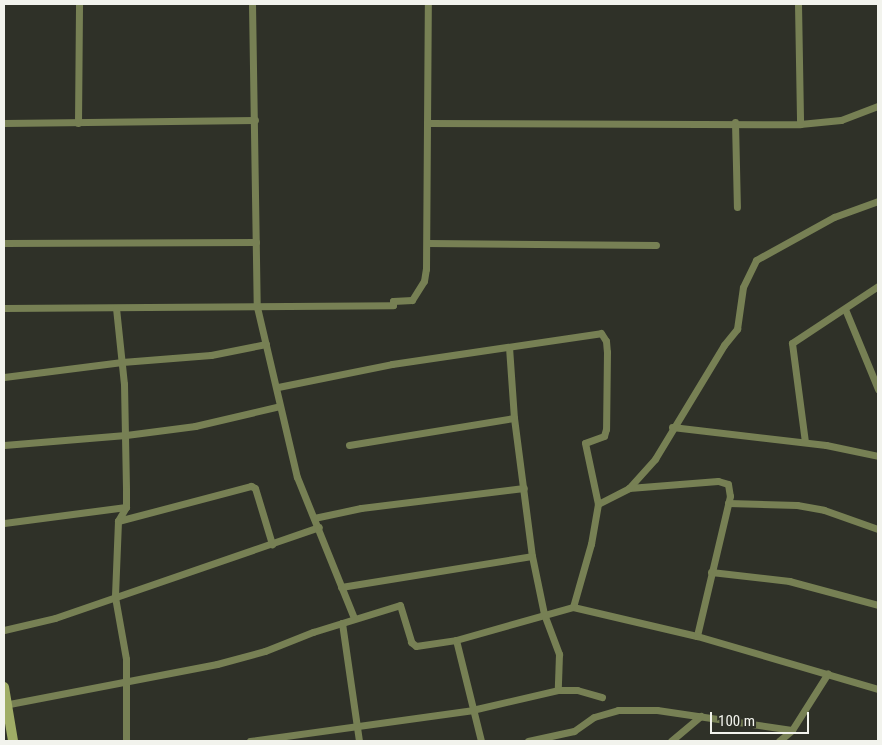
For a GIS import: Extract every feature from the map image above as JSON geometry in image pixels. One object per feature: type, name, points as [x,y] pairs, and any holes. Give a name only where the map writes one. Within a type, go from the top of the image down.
[{"type":"street","points":[[78,123],[79,4]]},
{"type":"street","points":[[252,4],[257,307],[278,387],[280,406],[297,477],[319,527],[354,618]]},
{"type":"street","points":[[4,308],[393,305],[393,301],[412,300],[424,281],[427,243],[428,4]]},
{"type":"street","points":[[798,4],[800,124]]},
{"type":"street","points":[[427,123],[735,122],[800,124],[841,120],[878,106]]},
{"type":"street","points":[[4,123],[255,120]]},
{"type":"street","points":[[735,122],[738,207]]},
{"type":"street","points":[[598,504],[629,488],[655,459],[672,427],[724,345],[737,329],[743,287],[756,260],[834,217],[878,201]]},
{"type":"street","points":[[4,243],[256,242]]},
{"type":"street","points":[[427,243],[656,245]]},
{"type":"street","points":[[805,442],[797,374],[790,348],[878,286]]},
{"type":"street","points":[[116,308],[122,362],[126,436],[126,507],[118,521],[115,596],[126,659],[126,741]]},
{"type":"street","points":[[845,309],[878,389]]},
{"type":"street","points":[[278,387],[392,364],[601,333],[606,341],[606,429],[604,436],[585,443],[598,504],[591,544],[573,606]]},
{"type":"street","points":[[4,377],[122,362],[211,355],[266,344]]},
{"type":"street","points":[[509,347],[514,418],[532,556],[544,614],[559,654],[558,690]]},
{"type":"street","points":[[4,445],[126,436],[234,419],[280,406]]},
{"type":"street","points":[[349,445],[514,418]]},
{"type":"street","points":[[672,427],[805,442],[865,451],[878,456]]},
{"type":"street","points":[[629,488],[718,481],[728,484],[728,503],[697,636]]},
{"type":"street","points":[[118,521],[251,486],[255,488],[272,544]]},
{"type":"street","points":[[314,518],[388,504],[524,488]]},
{"type":"street","points":[[728,503],[797,505],[824,510],[878,529]]},
{"type":"street","points":[[4,523],[126,507]]},
{"type":"street","points":[[4,630],[55,618],[319,527]]},
{"type":"street","points":[[342,587],[532,556]]},
{"type":"street","points":[[711,572],[789,581],[878,605]]},
{"type":"street","points":[[6,704],[126,684],[265,652],[354,618],[400,605],[411,642],[416,646],[456,640],[573,606],[697,636],[878,689]]},
{"type":"street","points":[[342,623],[359,727],[359,741]]},
{"type":"street","points":[[456,640],[481,741]]},
{"type":"street","points":[[779,741],[792,730],[828,673]]},
{"type":"street","points":[[4,687],[13,741]]},
{"type":"street","points":[[250,741],[472,710],[558,690],[577,690],[602,697]]},
{"type":"street","points":[[528,741],[574,731],[594,717],[618,710],[657,710],[792,730]]},
{"type":"street","points":[[670,741],[701,716]]}]
